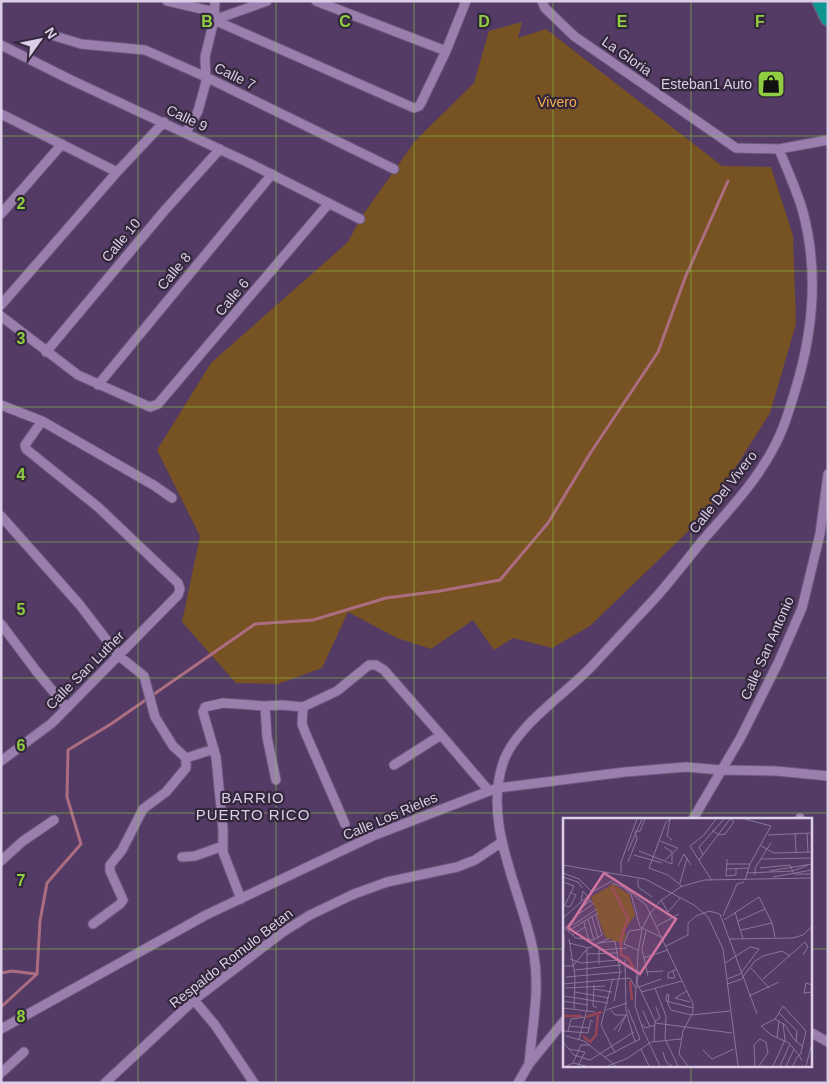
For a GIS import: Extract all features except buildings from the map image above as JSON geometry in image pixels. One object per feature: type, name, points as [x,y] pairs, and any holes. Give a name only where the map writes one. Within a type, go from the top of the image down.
[{"type":"highway","points":[[820,1],[828,18]]},
{"type":"street","points":[[168,1],[215,16],[414,108],[419,106],[446,51],[466,1]]},
{"type":"street","points":[[186,132],[198,111],[206,82],[205,57],[215,16],[215,1]]},
{"type":"street","points":[[215,16],[267,1]]},
{"type":"street","points":[[316,1],[446,51]]},
{"type":"street","name":"La Gloria","points":[[542,1],[545,8],[574,36],[736,148],[779,149],[828,140]]},
{"type":"street","name":"Calle 7","points":[[55,36],[81,44],[145,50],[206,77],[394,169]]},
{"type":"street","name":"Calle 9","points":[[1,45],[69,79],[186,132],[360,219]]},
{"type":"street","points":[[1,114],[117,172]]},
{"type":"street","points":[[1,305],[117,172],[164,122]]},
{"type":"street","points":[[1,214],[62,144]]},
{"type":"street","name":"Calle 10","points":[[46,352],[165,210],[220,149]]},
{"type":"street","name":"Calle Del Vivero","points":[[529,1064],[536,989],[534,957],[526,922],[502,842],[493,790],[503,763],[514,742],[543,711],[593,666],[658,594],[738,500],[773,451],[782,432],[802,370],[810,330],[812,271],[808,235],[802,210],[779,149]]},
{"type":"street","name":"Calle 8","points":[[98,385],[272,174]]},
{"type":"street","name":"Calle 6","points":[[98,385],[150,407],[158,404],[329,203]]},
{"type":"street","points":[[1,316],[78,375],[98,385]]},
{"type":"street","points":[[1,405],[42,421],[155,486],[172,498]]},
{"type":"street","name":"Calle San Luther","points":[[3,756],[52,723],[68,708],[178,595],[180,589],[178,583],[98,507],[25,447],[42,421]]},
{"type":"street","name":"Calle San Antonio","points":[[694,818],[745,728],[778,663],[802,608],[820,534],[828,474]]},
{"type":"street","points":[[1,516],[78,604],[119,656],[144,676],[155,717],[173,746],[186,758],[186,768],[166,792],[143,810],[122,850],[110,865],[110,871],[123,900],[93,924]]},
{"type":"street","points":[[1,624],[37,672],[68,708]]},
{"type":"street","points":[[241,899],[223,852],[224,829],[214,749],[203,712],[205,707],[223,703],[303,707],[337,691],[366,666],[372,664],[384,670],[493,790]]},
{"type":"street","points":[[265,706],[267,737],[276,780]]},
{"type":"street","points":[[303,707],[302,724],[345,824]]},
{"type":"street","points":[[394,765],[441,734]]},
{"type":"street","points":[[186,758],[214,749]]},
{"type":"street","name":"Calle Los Rieles","points":[[1,1029],[206,916],[375,835],[493,790],[633,771],[686,767],[776,771],[828,776]]},
{"type":"street","points":[[2,859],[23,841],[54,820]]},
{"type":"street","name":"Respaldo Romulo Betan","points":[[104,1083],[194,1000],[283,932],[310,915],[354,894],[387,882],[457,867],[475,860],[502,842]]},
{"type":"street","points":[[182,857],[195,856],[223,846]]},
{"type":"street","points":[[194,1000],[215,1025],[254,1083]]},
{"type":"street","points":[[518,1083],[529,1064],[563,1022]]},
{"type":"street","points":[[812,1033],[828,1042]]},
{"type":"street","points":[[1,1073],[24,1052]]},
{"type":"green space","name":"Vivero","points":[[522,22],[518,38],[546,29],[722,166],[771,167],[793,236],[796,324],[770,413],[706,514],[590,626],[552,648],[513,638],[494,650],[473,620],[431,649],[397,638],[348,612],[322,668],[278,684],[236,683],[182,622],[200,536],[157,450],[211,363],[348,242],[360,219],[415,141],[474,83],[489,31]]},
{"type":"waterway","points":[[1,1007],[37,974],[40,921],[47,883],[81,844],[67,797],[68,750],[111,724],[255,624],[313,620],[386,598],[440,591],[500,580],[548,523],[591,452],[658,352],[685,278],[728,181]]},
{"type":"waterway","points":[[1,973],[12,971],[36,974]]},
{"type":"place","name":"Esteban1 Auto","points":[[771,84]]},
{"type":"district","name":"BARRIO PUERTO RICO","points":[[253,806]]}]
